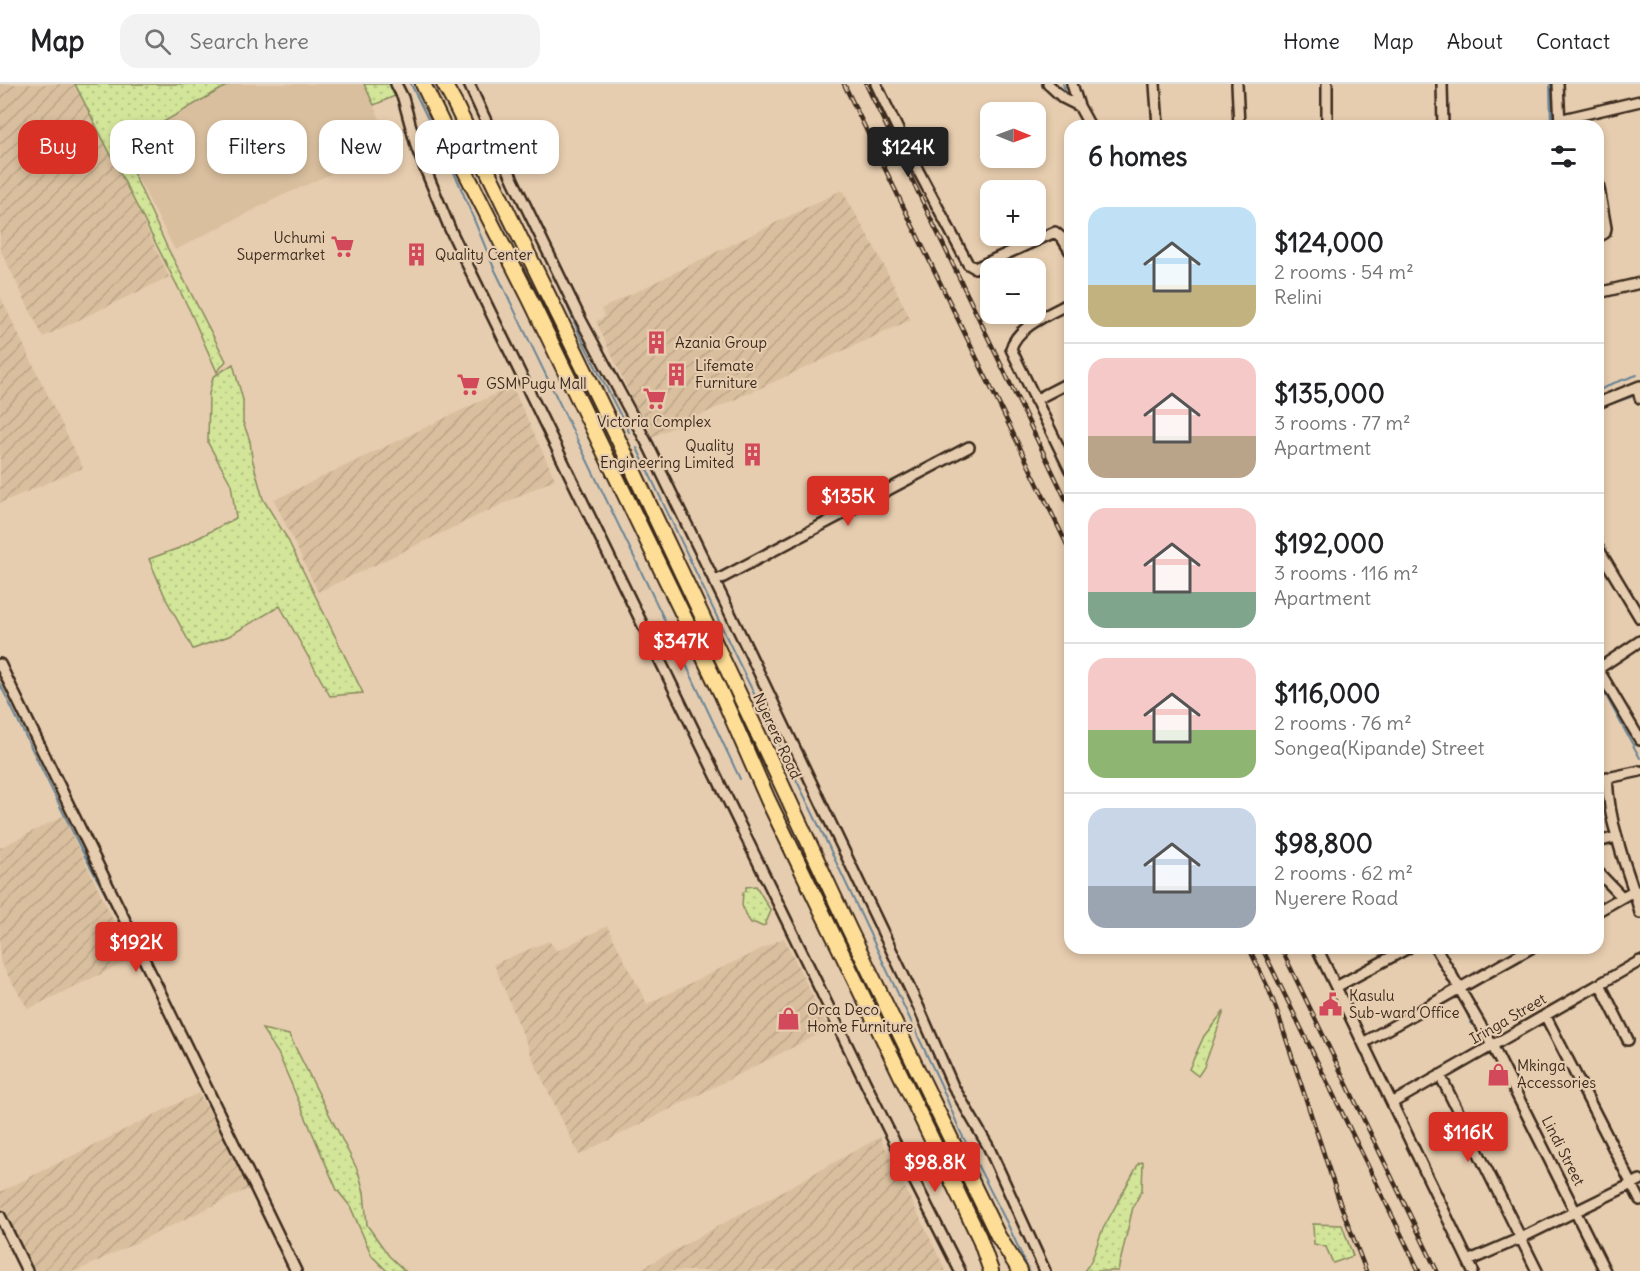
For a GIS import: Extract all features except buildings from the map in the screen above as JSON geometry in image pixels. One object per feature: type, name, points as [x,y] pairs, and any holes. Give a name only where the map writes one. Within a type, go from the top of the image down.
[{"type":"highway","points":[[423,84],[721,693],[768,800],[979,1237],[991,1271]]},
{"type":"highway","name":"Nyerere Road","points":[[444,84],[626,455],[849,929],[972,1183],[998,1236],[1020,1271]]},
{"type":"street","points":[[396,84],[403,98],[417,149],[450,229],[887,1126],[960,1271]]},
{"type":"street","points":[[469,84],[581,320],[648,445],[914,997],[953,1086],[988,1146],[1045,1271]]},
{"type":"street","points":[[876,84],[913,161],[968,264],[975,268],[1055,232],[1064,241]]},
{"type":"street","points":[[1048,84],[1063,98],[1079,106]]},
{"type":"street","points":[[1072,84],[1079,106],[1087,120]]},
{"type":"street","points":[[1155,84],[1158,120]]},
{"type":"street","points":[[1237,84],[1239,120]]},
{"type":"street","points":[[1327,84],[1327,120]]},
{"type":"street","points":[[1442,84],[1443,120]]},
{"type":"street","points":[[1558,84],[1560,120]]},
{"type":"street","points":[[1571,120],[1640,101]]},
{"type":"street","points":[[1604,217],[1606,228],[1604,234]]},
{"type":"street","points":[[1604,292],[1640,283]]},
{"type":"street","points":[[1064,306],[1030,324],[1012,344],[1011,349],[1064,453]]},
{"type":"street","points":[[1035,400],[1064,385]]},
{"type":"street","points":[[1604,400],[1638,386],[1640,398]]},
{"type":"street","points":[[714,582],[969,447]]},
{"type":"street","points":[[1604,558],[1640,618]]},
{"type":"street","points":[[1604,665],[1640,641]]},
{"type":"street","points":[[0,664],[296,1271]]},
{"type":"street","points":[[1604,679],[1640,740]]},
{"type":"street","points":[[1604,778],[1640,771]]},
{"type":"street","points":[[1604,784],[1616,837],[1640,909]]},
{"type":"street","points":[[1604,840],[1616,837]]},
{"type":"street","points":[[1604,878],[1622,897]]},
{"type":"street","points":[[1604,908],[1635,890]]},
{"type":"street","points":[[1320,954],[1473,1271]]},
{"type":"street","points":[[1336,987],[1397,954]]},
{"type":"street","name":"Lindi Street","points":[[1439,954],[1492,1045],[1605,1271]]},
{"type":"street","points":[[1363,1043],[1520,954]]},
{"type":"street","name":"Iringa Street","points":[[1392,1103],[1640,961]]},
{"type":"street","points":[[1600,984],[1628,1040]]},
{"type":"street","points":[[1545,1015],[1636,1182],[1640,1200]]},
{"type":"street","points":[[1440,1075],[1537,1271]]},
{"type":"street","points":[[1468,1262],[1636,1182]]},
{"type":"street","points":[[0,1216],[27,1271]]},
{"type":"shaded area","points":[[0,84],[79,84],[96,120],[18,120],[18,174],[98,174],[98,125],[110,150],[110,174],[121,174],[169,277],[43,337],[0,249]]},
{"type":"shaded area","points":[[232,84],[363,84],[380,120],[319,120],[319,174],[331,174],[277,198],[175,250],[136,174],[195,174],[195,120],[168,120]]},
{"type":"shaded area","points":[[842,190],[877,252],[911,320],[650,438],[596,321],[605,317],[601,309]]},
{"type":"shaded area","points":[[0,296],[83,468],[0,503]]},
{"type":"shaded area","points":[[512,386],[555,479],[318,592],[274,500]]},
{"type":"shaded area","points":[[63,816],[132,959],[28,1009],[0,962],[0,848]]},
{"type":"shaded area","points":[[607,926],[647,1004],[784,938],[829,1029],[579,1155],[535,1064],[494,964],[549,941],[557,951]]},
{"type":"shaded area","points":[[198,1093],[226,1137],[252,1187],[77,1271],[34,1271],[0,1202],[0,1192]]},
{"type":"shaded area","points":[[880,1137],[946,1271],[637,1271]]},
{"type":"green space","points":[[75,84],[230,84],[167,120],[110,120],[110,153],[98,129],[98,120],[93,120]]},
{"type":"green space","points":[[364,84],[392,84],[397,95],[374,105]]},
{"type":"green space","points":[[121,174],[134,174],[167,247],[226,361],[217,372],[190,311]]},
{"type":"green space","points":[[233,364],[243,400],[243,422],[250,441],[263,499],[287,538],[363,693],[330,696],[280,606],[229,636],[193,649],[166,599],[149,559],[179,548],[236,518],[231,484],[208,443],[209,394],[213,377]]},
{"type":"green space","points":[[756,886],[771,911],[765,925],[761,926],[751,923],[742,905],[746,887]]},
{"type":"green space","points":[[1224,1011],[1204,1067],[1198,1076],[1189,1069],[1204,1036]]},
{"type":"green space","points":[[262,1029],[289,1035],[358,1171],[364,1192],[367,1225],[389,1256],[405,1271],[387,1271],[372,1256],[350,1206],[337,1190],[278,1053]]},
{"type":"green space","points":[[1143,1162],[1142,1190],[1133,1207],[1118,1271],[1084,1271],[1093,1256],[1103,1229],[1139,1163]]},
{"type":"green space","points":[[1313,1224],[1342,1225],[1353,1256],[1333,1263],[1326,1247],[1314,1244]]},
{"type":"waterway","points":[[411,84],[458,181],[494,268],[740,779]]},
{"type":"waterway","points":[[463,84],[481,120]]},
{"type":"waterway","points":[[1063,84],[1066,93]]},
{"type":"waterway","points":[[1550,84],[1551,120]]},
{"type":"waterway","points":[[1552,84],[1552,120]]},
{"type":"waterway","points":[[552,270],[581,338],[629,432]]},
{"type":"waterway","points":[[1604,388],[1637,375]]},
{"type":"waterway","points":[[1604,406],[1631,397]]},
{"type":"waterway","points":[[637,448],[821,830],[941,1085],[960,1131],[1029,1271]]},
{"type":"waterway","points":[[0,684],[291,1271]]},
{"type":"waterway","points":[[1604,692],[1640,758]]},
{"type":"waterway","points":[[1434,954],[1437,958]]},
{"type":"waterway","points":[[1461,1000],[1472,1025]]},
{"type":"waterway","points":[[1477,1033],[1481,1041]]},
{"type":"waterway","points":[[287,1243],[302,1271]]},
{"type":"railway","points":[[844,84],[1064,539]]},
{"type":"railway","points":[[866,84],[1064,496]]},
{"type":"railway","points":[[1252,954],[1277,1011],[1340,1203],[1366,1271]]},
{"type":"railway","points":[[1265,954],[1419,1271]]},
{"type":"railway","points":[[1284,954],[1437,1271]]},
{"type":"place","name":"Uchumi Supermarket","points":[[343,247]]},
{"type":"place","name":"Quality Center","points":[[417,255]]},
{"type":"place","name":"Azania Group","points":[[657,343]]},
{"type":"place","name":"Lifemate Furniture","points":[[677,375]]},
{"type":"place","name":"GSM Pugu Mall","points":[[468,384]]},
{"type":"place","name":"Victoria Complex","points":[[654,398]]},
{"type":"place","name":"Quality Engineering Limited","points":[[752,455]]},
{"type":"place","name":"Kasulu Sub-ward Office","points":[[1331,1005]]},
{"type":"place","name":"Orca Deco Home Furniture","points":[[789,1019]]},
{"type":"place","name":"Mkinga Accessories","points":[[1499,1075]]}]
